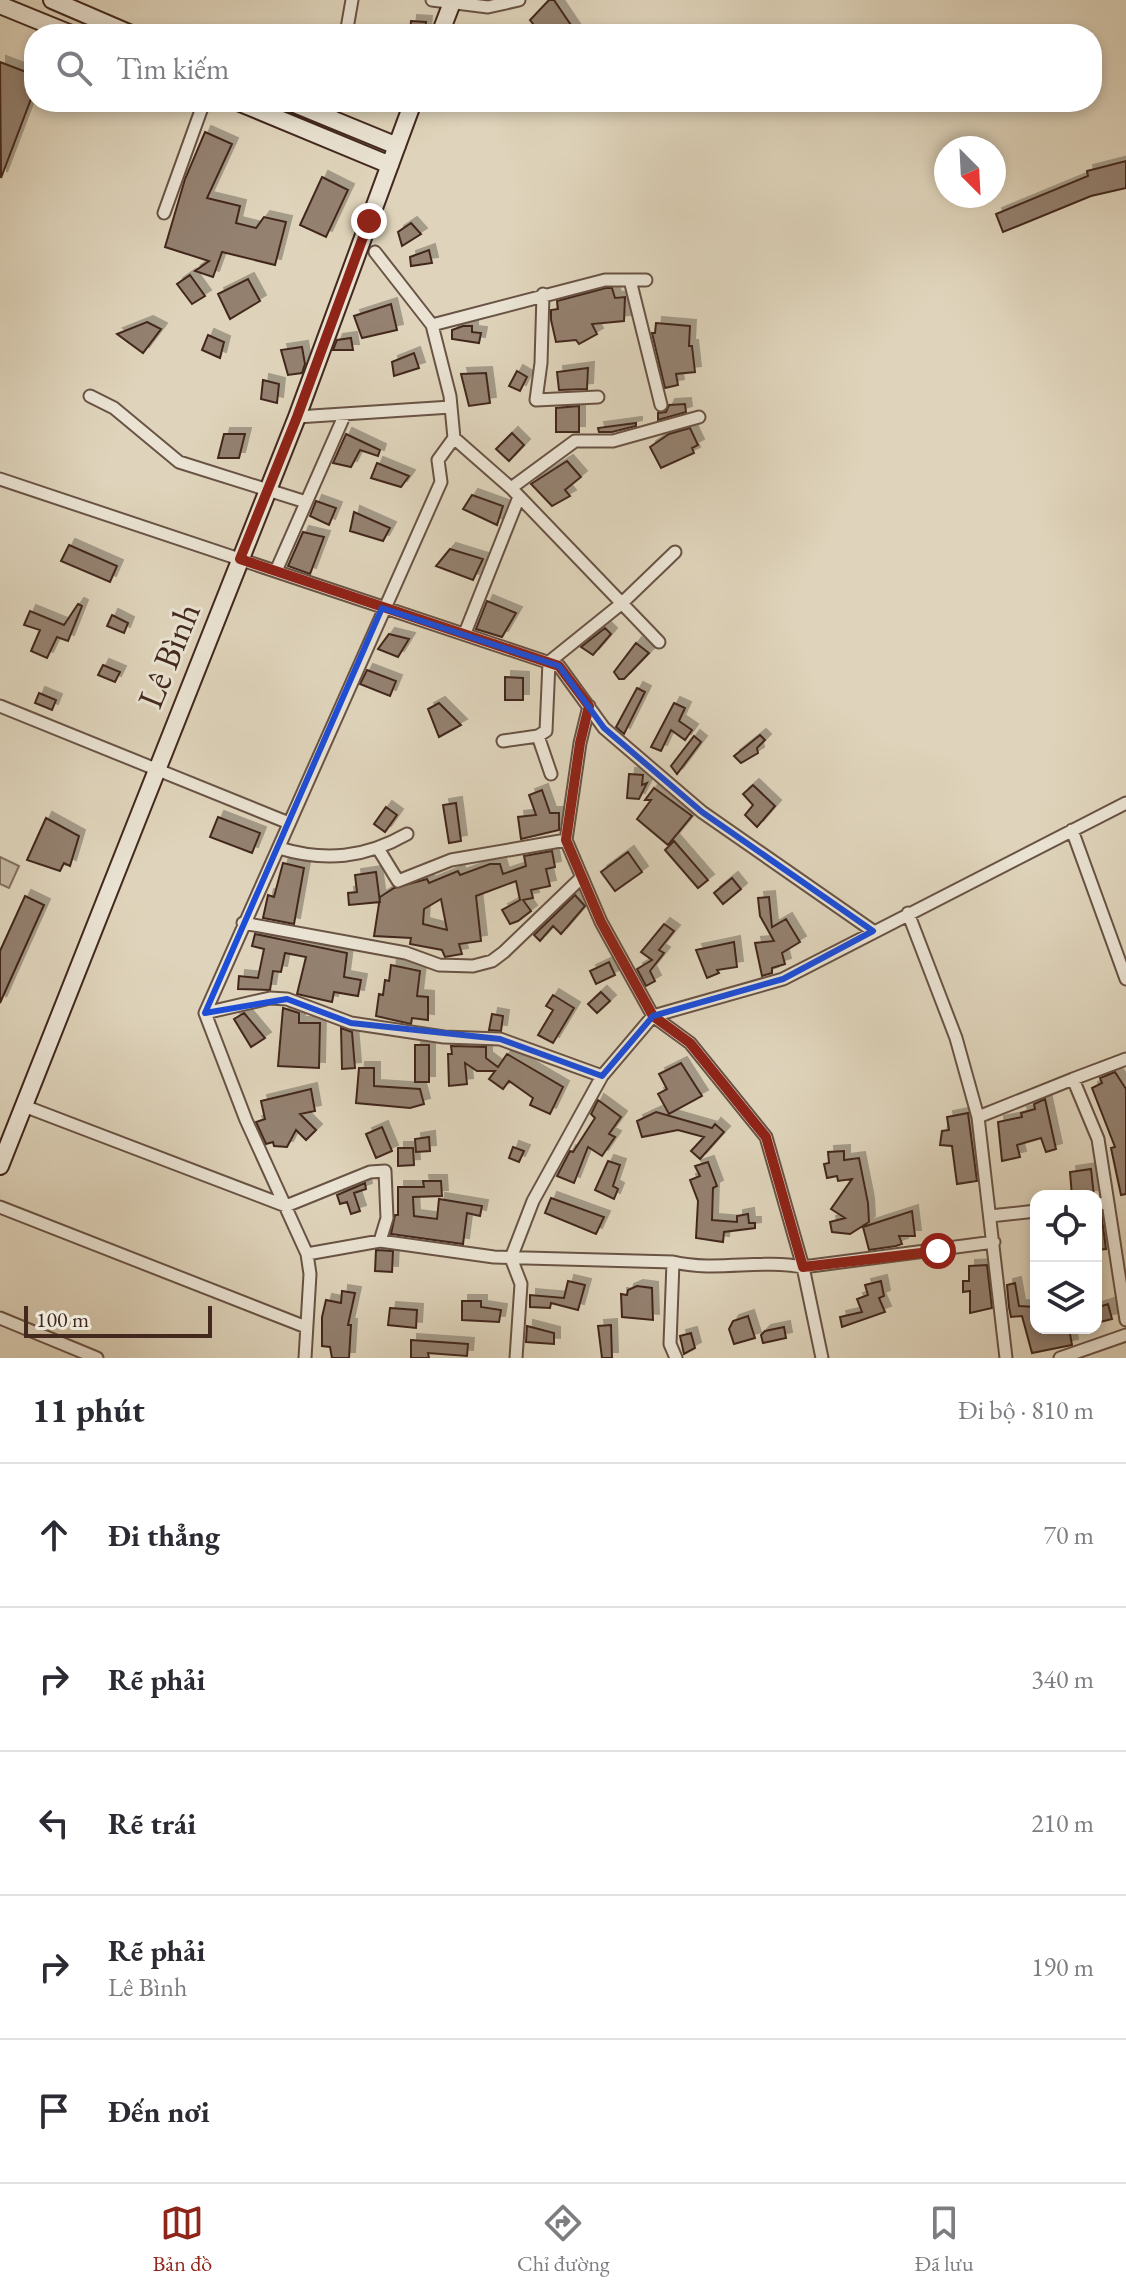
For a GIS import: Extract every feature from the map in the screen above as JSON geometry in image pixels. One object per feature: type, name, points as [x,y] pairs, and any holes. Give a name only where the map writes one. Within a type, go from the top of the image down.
[{"type":"street","points":[[52,0],[108,24]]},
{"type":"street","points":[[348,24],[352,0]]},
{"type":"street","points":[[432,0],[488,7],[519,0]]},
{"type":"street","points":[[444,24],[452,2]]},
{"type":"street","points":[[0,5],[47,24]]},
{"type":"street","points":[[164,213],[200,112]]},
{"type":"street","points":[[262,112],[390,165]]},
{"type":"street","points":[[335,112],[397,146]]},
{"type":"street","name":"Lê Bình","points":[[0,1166],[297,417],[409,112]]},
{"type":"street","points":[[305,1358],[310,1274],[307,1254],[241,1107],[205,1013],[382,608],[441,482],[438,460],[454,438],[451,407],[432,325],[375,252]]},
{"type":"street","points":[[432,325],[605,280],[646,280]]},
{"type":"street","points":[[630,280],[661,405]]},
{"type":"street","points":[[543,294],[541,363],[536,400],[598,397]]},
{"type":"street","points":[[90,396],[114,408],[179,462],[306,502]]},
{"type":"street","points":[[297,417],[451,407]]},
{"type":"street","points":[[276,571],[345,414]]},
{"type":"street","points":[[465,633],[515,493],[575,441],[613,441],[699,417]]},
{"type":"street","points":[[454,438],[515,493],[659,642]]},
{"type":"street","points":[[0,479],[559,666],[604,728],[702,812],[873,931]]},
{"type":"street","points":[[503,741],[538,736],[546,731],[549,662],[621,604],[675,552]]},
{"type":"street","points":[[0,706],[289,823]]},
{"type":"street","points":[[589,706],[580,743],[566,840],[601,922],[653,1016],[690,1043],[766,1137],[803,1267],[822,1358]]},
{"type":"street","points":[[538,736],[551,774]]},
{"type":"street","points":[[516,1358],[521,1284],[511,1258],[533,1201],[602,1076],[653,1016],[783,979],[1126,803]]},
{"type":"street","points":[[1072,830],[1126,979]]},
{"type":"street","points":[[279,848],[321,857],[379,850],[407,834]]},
{"type":"street","points":[[379,850],[398,881],[451,860],[566,840]]},
{"type":"street","points":[[243,923],[406,953],[439,965],[473,966],[492,961],[504,952],[581,878]]},
{"type":"street","points":[[908,913],[956,1038],[978,1117],[1006,1358]]},
{"type":"street","points":[[205,1013],[270,998],[287,999],[351,1023],[444,1037],[500,1039],[602,1076]]},
{"type":"street","points":[[978,1117],[1126,1059]]},
{"type":"street","points":[[1073,1079],[1098,1139],[1101,1190]]},
{"type":"street","points":[[24,1106],[286,1206],[358,1176],[385,1171],[387,1218],[380,1241]]},
{"type":"street","points":[[1102,1204],[1126,1320]]},
{"type":"street","points":[[0,1207],[306,1327]]},
{"type":"street","points":[[990,1216],[1030,1212]]},
{"type":"street","points":[[307,1254],[380,1241],[511,1258],[673,1262],[695,1267],[778,1262],[803,1267],[994,1242]]},
{"type":"street","points":[[673,1262],[670,1344],[676,1358]]},
{"type":"street","points":[[0,1318],[97,1358]]},
{"type":"street","points":[[1060,1358],[1126,1335]]},
{"type":"highlighted area","points":[[382,608],[559,666],[604,728],[702,812],[873,931],[783,979],[653,1016],[602,1076],[500,1039],[351,1023],[287,999],[205,1013]]},
{"type":"shaded area","points":[[0,857],[19,866],[9,888],[0,884]]},
{"type":"building","points":[[549,0],[554,0],[570,24],[533,24],[530,20]]},
{"type":"building","points":[[0,62],[24,71],[26,112],[1,178]]},
{"type":"building","points":[[205,132],[232,144],[207,198],[240,206],[236,223],[256,228],[264,217],[286,222],[275,265],[222,252],[213,277],[195,271],[209,261],[165,247],[185,179]]},
{"type":"building","points":[[1126,161],[1126,188],[1091,196],[1003,232],[996,214],[1088,176],[1087,171]]},
{"type":"building","points":[[322,177],[348,190],[326,237],[300,225]]},
{"type":"building","points":[[411,223],[421,234],[402,246],[398,232]]},
{"type":"building","points":[[429,250],[432,263],[411,266],[410,257]]},
{"type":"building","points":[[190,275],[205,296],[192,304],[177,284]]},
{"type":"building","points":[[248,279],[260,301],[230,319],[218,294]]},
{"type":"building","points":[[612,288],[615,298],[625,297],[624,321],[592,324],[597,334],[579,344],[576,340],[556,342],[551,310],[558,309],[557,301]]},
{"type":"building","points":[[391,304],[397,330],[362,338],[354,316]]},
{"type":"building","points":[[147,322],[161,329],[143,353],[117,334]]},
{"type":"building","points":[[656,323],[690,326],[689,346],[692,346],[695,372],[676,374],[678,385],[665,388],[652,333],[655,333]]},
{"type":"building","points":[[472,326],[472,332],[481,333],[479,343],[452,339],[452,330]]},
{"type":"building","points":[[208,335],[224,342],[220,358],[202,350]]},
{"type":"building","points":[[351,338],[353,350],[333,350],[337,340]]},
{"type":"building","points":[[302,347],[305,364],[302,373],[288,375],[281,350]]},
{"type":"building","points":[[414,353],[419,368],[394,376],[392,362]]},
{"type":"building","points":[[588,368],[587,389],[559,390],[557,372]]},
{"type":"building","points":[[517,371],[527,377],[520,391],[509,386]]},
{"type":"building","points":[[486,373],[490,403],[469,406],[461,374]]},
{"type":"building","points":[[263,380],[279,384],[277,403],[261,399]]},
{"type":"building","points":[[685,404],[686,412],[658,420],[658,413],[666,412],[669,405]]},
{"type":"building","points":[[579,406],[579,432],[556,432],[556,408]]},
{"type":"building","points":[[636,423],[636,426],[612,432],[599,432],[598,428]]},
{"type":"building","points":[[690,428],[698,445],[692,448],[694,453],[661,468],[650,447],[669,434]]},
{"type":"building","points":[[512,433],[524,445],[509,461],[496,449]]},
{"type":"building","points":[[224,434],[245,434],[239,458],[218,458]]},
{"type":"building","points":[[346,434],[380,450],[378,456],[360,450],[351,467],[333,463]]},
{"type":"building","points":[[567,461],[581,477],[565,490],[570,496],[552,506],[531,484]]},
{"type":"building","points":[[377,463],[409,476],[401,487],[371,478]]},
{"type":"building","points":[[472,495],[503,506],[497,525],[463,509]]},
{"type":"building","points":[[316,501],[336,508],[329,525],[310,516]]},
{"type":"building","points":[[354,512],[390,528],[383,541],[350,531]]},
{"type":"building","points":[[303,532],[324,537],[310,574],[288,566]]},
{"type":"building","points":[[69,545],[117,566],[110,582],[61,561]]},
{"type":"building","points":[[450,549],[483,559],[473,580],[436,566]]},
{"type":"building","points":[[487,601],[516,613],[502,637],[476,629]]},
{"type":"building","points":[[78,604],[82,606],[68,641],[57,637],[47,658],[31,651],[40,630],[24,625],[30,611],[64,625]]},
{"type":"building","points":[[112,615],[128,623],[124,633],[107,626]]},
{"type":"building","points":[[605,628],[611,634],[593,655],[581,647]]},
{"type":"building","points":[[389,634],[409,639],[398,657],[378,649]]},
{"type":"building","points":[[636,643],[649,653],[624,679],[619,679],[614,672]]},
{"type":"building","points":[[103,665],[120,672],[115,682],[98,675]]},
{"type":"building","points":[[367,670],[396,681],[390,696],[360,684]]},
{"type":"building","points":[[505,677],[523,678],[523,700],[505,700]]},
{"type":"building","points":[[637,688],[645,692],[624,734],[616,727]]},
{"type":"building","points":[[39,693],[56,700],[52,710],[35,703]]},
{"type":"building","points":[[439,703],[461,725],[439,737],[428,709]]},
{"type":"building","points":[[674,703],[685,708],[679,721],[692,730],[685,740],[671,730],[661,751],[651,747]]},
{"type":"building","points":[[760,735],[765,740],[757,748],[758,753],[741,763],[734,756]]},
{"type":"building","points":[[694,736],[701,742],[677,774],[671,766]]},
{"type":"building","points":[[629,774],[643,775],[642,785],[647,783],[639,799],[627,798]]},
{"type":"building","points":[[753,785],[775,806],[757,827],[745,815],[753,805],[743,794]]},
{"type":"building","points":[[654,788],[692,816],[668,845],[637,819],[651,800],[645,800]]},
{"type":"building","points":[[542,790],[550,813],[559,813],[559,830],[521,839],[518,817],[536,815],[529,795]]},
{"type":"building","points":[[456,803],[461,841],[449,843],[443,805]]},
{"type":"building","points":[[386,807],[397,815],[385,832],[374,824]]},
{"type":"building","points":[[218,817],[260,833],[252,853],[210,837]]},
{"type":"building","points":[[46,818],[79,836],[70,866],[64,863],[60,871],[27,860]]},
{"type":"building","points":[[674,841],[708,880],[698,888],[665,850]]},
{"type":"building","points":[[552,851],[555,867],[546,869],[550,886],[531,890],[533,898],[523,900],[531,911],[510,924],[502,910],[520,900],[516,881],[476,896],[481,941],[459,944],[462,954],[445,957],[442,950],[410,944],[411,938],[374,936],[380,897],[394,888],[427,879],[429,883],[458,871],[460,875],[490,864],[500,864],[503,874],[526,866],[524,856]],"holes":[[[441,899],[447,930],[423,924],[424,909]]]},
{"type":"building","points":[[628,852],[642,872],[615,891],[601,872]]},
{"type":"building","points":[[283,863],[304,868],[294,924],[263,918],[268,895],[274,897]]},
{"type":"building","points":[[376,872],[380,902],[349,905],[348,893],[357,892],[355,875]]},
{"type":"building","points":[[732,878],[741,889],[723,904],[714,893]]},
{"type":"building","points":[[575,895],[585,906],[561,934],[553,926],[540,941],[534,935]]},
{"type":"building","points":[[25,896],[44,905],[0,1003],[0,951]]},
{"type":"building","points":[[769,897],[772,927],[786,919],[800,942],[782,953],[785,964],[772,968],[772,973],[762,976],[755,943],[774,941],[760,916],[758,898]]},
{"type":"building","points":[[664,924],[674,931],[659,950],[664,953],[650,971],[655,981],[646,986],[637,969],[652,960],[641,952]]},
{"type":"building","points":[[255,934],[347,953],[344,977],[361,980],[358,996],[334,992],[332,1002],[297,994],[306,957],[285,953],[281,972],[273,971],[270,990],[238,989],[239,976],[258,978],[264,949],[252,946]]},
{"type":"building","points":[[734,942],[737,967],[717,970],[719,973],[707,978],[696,950]]},
{"type":"building","points":[[609,962],[615,975],[596,984],[590,971]]},
{"type":"building","points":[[391,965],[420,971],[417,996],[428,997],[428,1020],[412,1018],[411,1024],[376,1016],[379,994],[383,995],[385,980],[389,981]]},
{"type":"building","points":[[601,992],[610,1001],[597,1013],[588,1004]]},
{"type":"building","points":[[553,995],[574,1008],[553,1043],[538,1035],[553,1010],[546,1006]]},
{"type":"building","points":[[283,1008],[299,1013],[299,1023],[320,1023],[319,1068],[278,1066]]},
{"type":"building","points":[[244,1013],[265,1038],[251,1047],[234,1019]]},
{"type":"building","points":[[492,1014],[503,1016],[501,1031],[489,1030]]},
{"type":"building","points":[[341,1028],[352,1032],[355,1068],[342,1069]]},
{"type":"building","points":[[415,1045],[429,1045],[429,1082],[415,1082]]},
{"type":"building","points":[[451,1046],[486,1047],[486,1058],[498,1067],[507,1054],[563,1087],[550,1114],[530,1105],[533,1098],[509,1081],[503,1089],[489,1079],[495,1071],[477,1071],[465,1063],[467,1084],[449,1086],[448,1054],[452,1054]]},
{"type":"building","points":[[681,1063],[702,1096],[669,1114],[658,1094],[667,1089],[659,1074]]},
{"type":"building","points":[[359,1068],[374,1068],[374,1086],[420,1089],[424,1104],[410,1108],[356,1103]]},
{"type":"building","points":[[1115,1072],[1126,1089],[1126,1194],[1121,1195],[1111,1148],[1115,1147],[1092,1088],[1102,1083],[1100,1078]]},
{"type":"building","points":[[311,1089],[315,1111],[300,1114],[316,1130],[306,1140],[296,1130],[287,1147],[274,1146],[273,1142],[266,1144],[256,1122],[265,1119],[261,1101]]},
{"type":"building","points":[[1045,1099],[1056,1149],[1046,1152],[1041,1138],[1017,1145],[1020,1157],[1002,1161],[998,1122],[1022,1117],[1021,1113],[1035,1109],[1034,1104]]},
{"type":"building","points":[[598,1100],[621,1117],[609,1134],[615,1137],[602,1156],[588,1147],[574,1183],[557,1176],[570,1151],[573,1152],[595,1118],[591,1114]]},
{"type":"building","points":[[656,1112],[712,1128],[715,1124],[724,1132],[700,1159],[691,1151],[704,1137],[678,1130],[642,1137],[637,1121]]},
{"type":"building","points":[[968,1113],[977,1181],[957,1184],[952,1146],[940,1145],[942,1131],[949,1130],[947,1117]]},
{"type":"building","points":[[382,1127],[392,1151],[376,1158],[366,1134]]},
{"type":"building","points":[[429,1137],[430,1151],[416,1152],[415,1139]]},
{"type":"building","points":[[513,1147],[524,1151],[519,1162],[509,1158]]},
{"type":"building","points":[[398,1148],[413,1148],[414,1165],[398,1166]]},
{"type":"building","points":[[844,1151],[844,1160],[859,1158],[868,1203],[869,1222],[850,1234],[832,1232],[830,1222],[845,1218],[831,1209],[852,1179],[838,1181],[837,1176],[827,1178],[824,1164],[829,1163],[828,1152]]},
{"type":"building","points":[[608,1161],[620,1165],[613,1186],[618,1189],[614,1199],[595,1190]]},
{"type":"building","points":[[708,1162],[717,1186],[713,1188],[712,1220],[737,1222],[737,1216],[748,1214],[749,1223],[755,1223],[755,1228],[724,1232],[723,1242],[696,1238],[698,1201],[690,1180],[700,1176],[695,1166]]},
{"type":"building","points":[[1091,1169],[1093,1190],[1072,1190],[1070,1172]]},
{"type":"building","points":[[423,1181],[441,1181],[442,1196],[413,1197],[414,1216],[437,1219],[439,1199],[482,1206],[480,1216],[467,1213],[463,1244],[391,1234],[395,1215],[398,1215],[398,1187],[424,1187]]},
{"type":"building","points":[[365,1183],[366,1189],[354,1193],[360,1211],[351,1214],[347,1202],[340,1204],[337,1195]]},
{"type":"building","points":[[551,1198],[604,1217],[596,1234],[545,1213]]},
{"type":"building","points":[[912,1211],[915,1236],[899,1236],[902,1244],[869,1250],[863,1227]]},
{"type":"building","points":[[1102,1219],[1106,1249],[1102,1249]]},
{"type":"building","points":[[376,1250],[393,1251],[392,1272],[375,1271]]},
{"type":"building","points":[[987,1265],[992,1308],[970,1313],[970,1291],[963,1292],[963,1281],[969,1281],[969,1266]]},
{"type":"building","points":[[568,1281],[585,1285],[578,1310],[551,1303],[550,1308],[530,1307],[530,1295],[564,1298]]},
{"type":"building","points":[[881,1281],[884,1296],[879,1298],[885,1312],[842,1327],[840,1317],[862,1312],[857,1299],[868,1295],[865,1285]]},
{"type":"building","points":[[1015,1283],[1019,1306],[1030,1307],[1030,1334],[1070,1334],[1072,1345],[1032,1353],[1022,1316],[1011,1317],[1007,1285]]},
{"type":"building","points":[[637,1286],[652,1288],[653,1320],[622,1317],[621,1294],[627,1295],[628,1290]]},
{"type":"building","points":[[342,1291],[355,1293],[348,1325],[351,1325],[349,1358],[332,1358],[330,1347],[322,1346],[322,1317],[326,1300],[341,1303]]},
{"type":"building","points":[[462,1301],[481,1301],[481,1307],[501,1310],[499,1322],[462,1320]]},
{"type":"building","points":[[1108,1304],[1112,1319],[1102,1322],[1102,1306]]},
{"type":"building","points":[[390,1308],[417,1310],[416,1328],[388,1325]]},
{"type":"building","points":[[748,1316],[755,1338],[734,1344],[729,1329],[733,1321]]},
{"type":"building","points":[[611,1325],[612,1358],[602,1358],[598,1326]]},
{"type":"building","points":[[527,1326],[554,1333],[554,1344],[526,1342]]},
{"type":"building","points":[[784,1327],[786,1338],[763,1343],[761,1335],[765,1331]]},
{"type":"building","points":[[691,1333],[695,1348],[684,1354],[680,1336]]},
{"type":"building","points":[[411,1340],[468,1344],[467,1356],[428,1353],[429,1358],[411,1358]]},
{"type":"route","points":[[369,221],[297,417],[240,559],[559,666],[589,706],[580,743],[566,840],[581,878],[601,922],[653,1016],[690,1043],[766,1137],[803,1267],[938,1251]]}]
